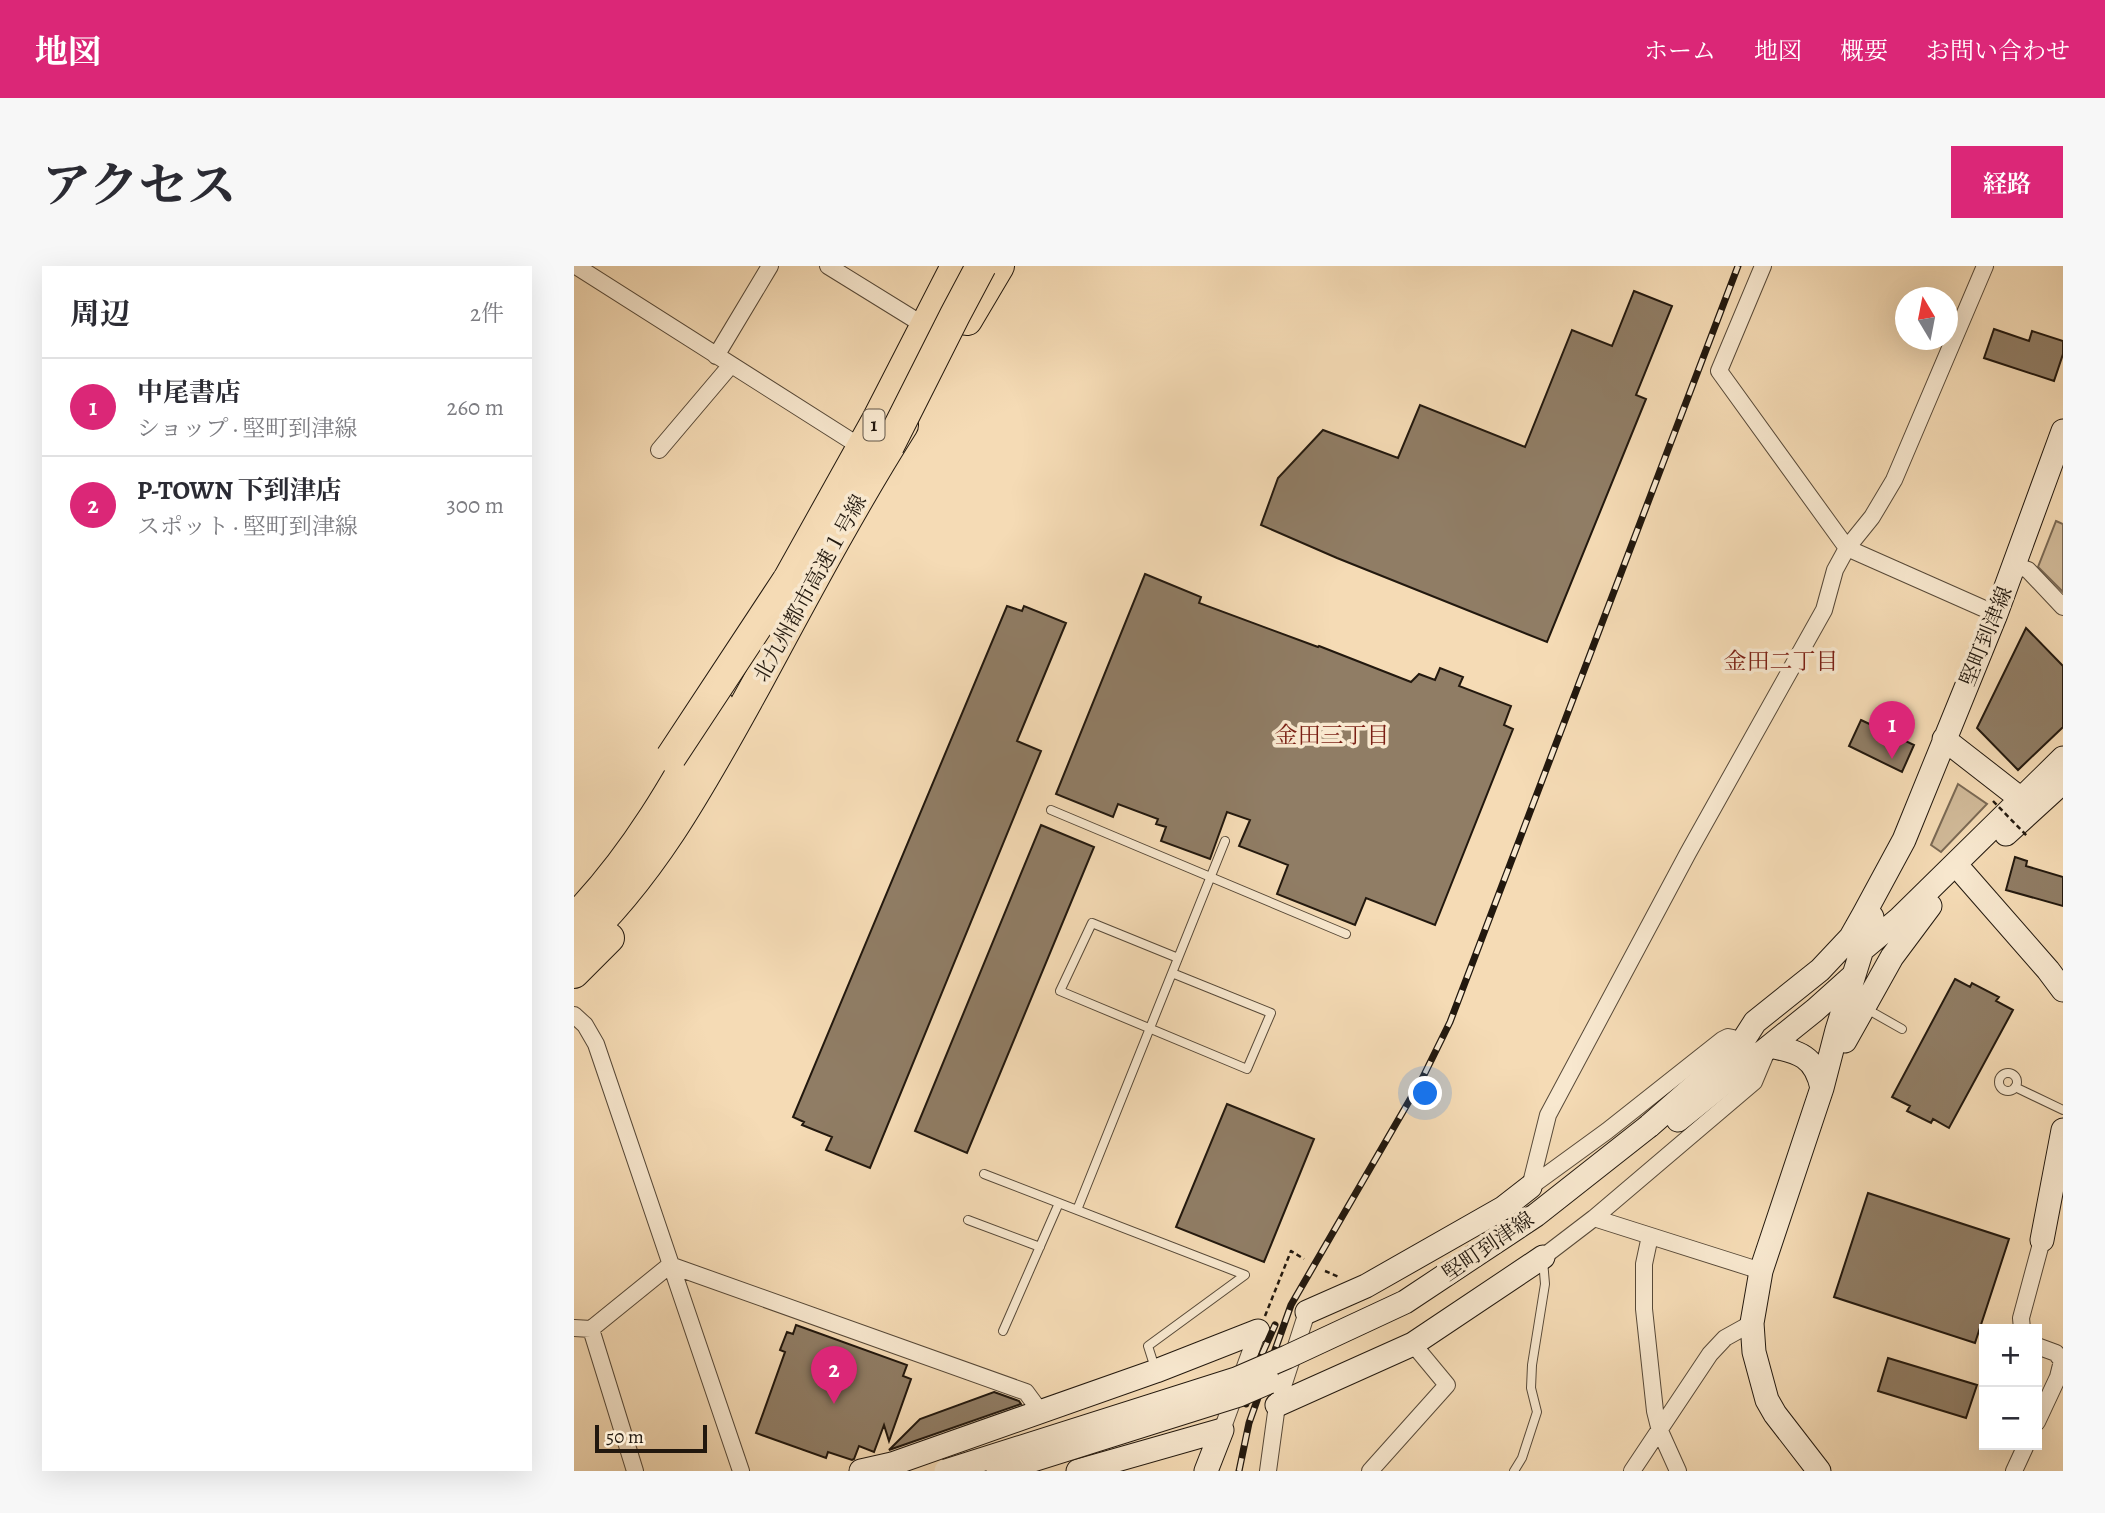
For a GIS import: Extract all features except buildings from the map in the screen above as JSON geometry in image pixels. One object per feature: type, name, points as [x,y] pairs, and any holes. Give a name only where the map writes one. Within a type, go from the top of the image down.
[{"type":"highway","name":"北九州都市高速１号線","points":[[883,433],[956,266]]},
{"type":"highway","name":"北九州都市高速１号線","points":[[731,731],[970,266]]},
{"type":"highway","name":"北九州都市高速１号線","points":[[787,581],[883,433],[955,315],[981,266]]},
{"type":"highway","name":"北九州都市高速１号線","points":[[883,433],[999,266]]},
{"type":"highway","name":"1","points":[[574,919],[633,848],[683,770],[787,581]]},
{"type":"highway","points":[[574,891],[639,807],[787,581]]},
{"type":"highway","name":"1","points":[[574,946],[616,904],[641,872],[667,836],[731,731]]},
{"type":"highway","points":[[574,972],[621,925],[649,889],[704,794],[731,731]]},
{"type":"street","points":[[576,266],[853,442]]},
{"type":"street","points":[[716,356],[770,266]]},
{"type":"street","points":[[828,266],[917,321]]},
{"type":"street","points":[[574,906],[602,876],[665,783],[853,442],[945,266]]},
{"type":"street","points":[[574,946],[624,887],[702,769],[909,398],[989,266]]},
{"type":"street","points":[[1763,266],[1719,371],[1847,548],[1996,614]]},
{"type":"street","points":[[1530,1187],[1548,1115],[1688,853],[1824,610],[1835,570],[1894,480],[1984,266]]},
{"type":"street","points":[[659,450],[731,365]]},
{"type":"street","name":"堅町到津線","points":[[998,1471],[1239,1395],[1412,1314],[1544,1226],[1653,1131],[1739,1047],[1755,1023],[1821,970],[1851,937],[1904,840],[2059,458],[2063,431]]},
{"type":"street","points":[[2014,565],[2028,570],[2063,607]]},
{"type":"street","points":[[1944,738],[2021,799]]},
{"type":"street","points":[[1894,913],[2063,758]]},
{"type":"street","points":[[1819,1471],[1767,1400],[1754,1352],[1752,1323],[1761,1271],[1860,971],[2063,782]]},
{"type":"street","name":"堅町到津線","points":[[946,1471],[1236,1379],[1405,1302],[1535,1214],[1770,1046],[1860,971],[1894,913],[1904,840]]},
{"type":"street","points":[[1964,874],[2063,990]]},
{"type":"street","points":[[1884,879],[1882,894],[1894,913]]},
{"type":"street","points":[[1822,1088],[1846,1037],[1884,879]]},
{"type":"street","points":[[1894,913],[1921,912],[1930,906]]},
{"type":"street","points":[[1268,1471],[1278,1405],[1307,1312],[1366,1286],[1503,1208],[1607,1131],[1722,1040],[1733,1038],[1739,1047],[1860,971],[1892,957],[1930,906]]},
{"type":"street","points":[[574,1015],[585,1025],[596,1044],[741,1471]]},
{"type":"street","points":[[1278,1405],[1413,1345],[1543,1257],[1594,1218],[1754,1082],[1770,1046],[1787,1049],[1806,1058],[1817,1072],[1822,1088]]},
{"type":"street","points":[[2022,1324],[2042,1240],[2063,1130]]},
{"type":"street","points":[[1594,1218],[1761,1271]]},
{"type":"street","points":[[1650,1236],[1644,1264],[1644,1309],[1655,1411],[1660,1431],[1678,1471]]},
{"type":"street","points":[[635,1471],[582,1328],[670,1265]]},
{"type":"street","points":[[670,1265],[1026,1392],[1040,1412]]},
{"type":"street","points":[[1632,1471],[1710,1354],[1725,1338],[1752,1323]]},
{"type":"street","points":[[861,1471],[892,1464],[1040,1412],[1258,1331]]},
{"type":"street","points":[[1206,1471],[1258,1331]]},
{"type":"street","points":[[1370,1471],[1447,1385],[1413,1345]]},
{"type":"street","points":[[2042,1348],[2056,1353],[2062,1360],[2060,1378],[2042,1412]]},
{"type":"street","points":[[1078,1471],[1222,1430]]},
{"type":"street","points":[[2014,1471],[2024,1450]]},
{"type":"lane","points":[[1051,810],[1346,934]]},
{"type":"lane","points":[[1077,1210],[1224,841]]},
{"type":"lane","points":[[1172,973],[1271,1013],[1247,1069],[1060,991],[1092,923],[1178,958]]},
{"type":"lane","points":[[1860,971],[1902,1029]]},
{"type":"lane","points":[[2015,1087],[2063,1110]]},
{"type":"lane","points":[[984,1174],[1245,1275],[1148,1346],[1156,1371]]},
{"type":"lane","points":[[1003,1331],[1059,1203]]},
{"type":"lane","points":[[968,1220],[1040,1247]]},
{"type":"lane","points":[[1514,1471],[1522,1458],[1537,1412],[1531,1388],[1545,1284],[1543,1257]]},
{"type":"path","points":[[1993,801],[2028,837]]},
{"type":"path","points":[[1258,1331],[1291,1251],[1304,1259]]},
{"type":"shaded area","points":[[2056,521],[2063,524],[2063,592],[2038,567]]},
{"type":"shaded area","points":[[1958,784],[1987,804],[1941,852],[1931,845]]},
{"type":"railway","points":[[1239,1471],[1249,1423],[1291,1305],[1423,1077],[1450,1022],[1738,266]]},
{"type":"railway","points":[[1246,1404],[1259,1361],[1275,1325]]},
{"type":"place","name":"中尾書店","points":[[1892,759]]},
{"type":"place","name":"P-TOWN 下到津店","points":[[834,1404]]},
{"type":"district","name":"金田二丁目","points":[[1781,661]]},
{"type":"district","name":"金田三丁目","points":[[1332,735]]}]
